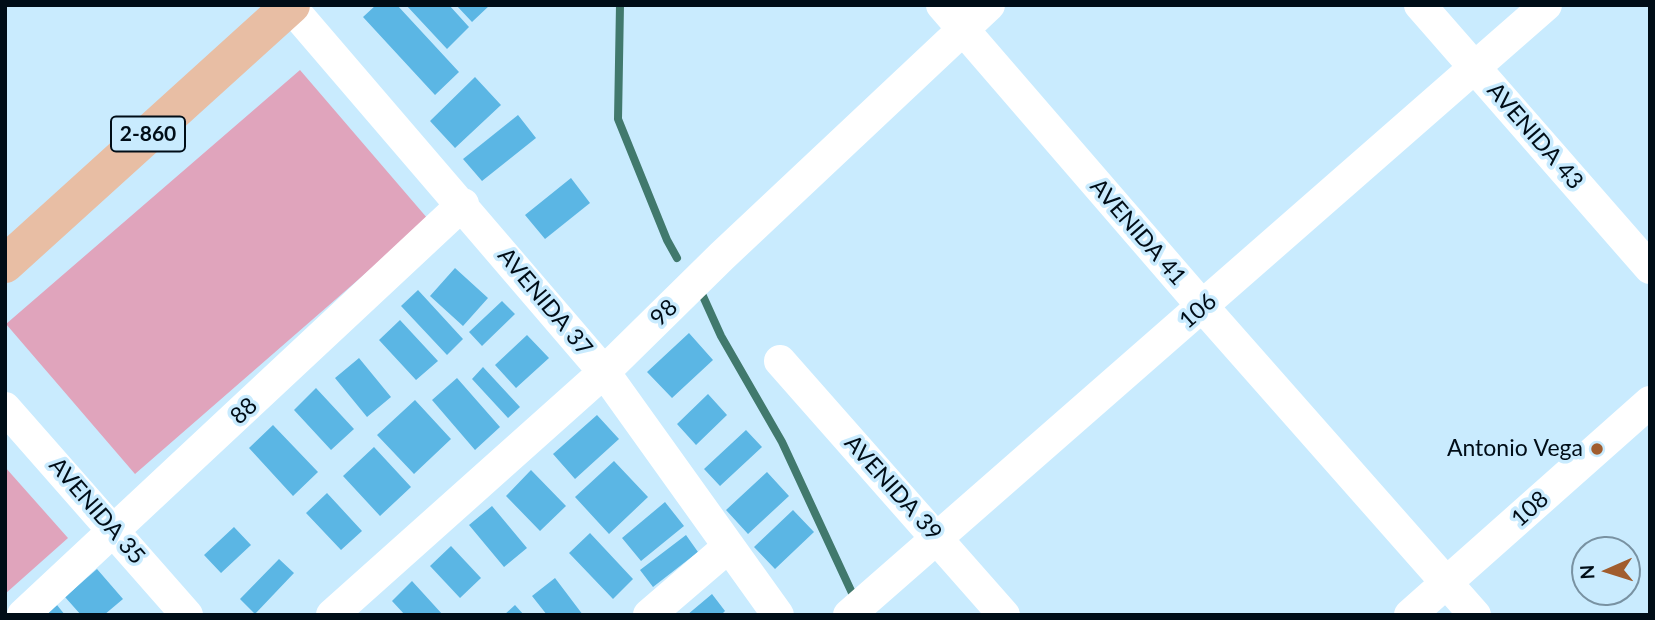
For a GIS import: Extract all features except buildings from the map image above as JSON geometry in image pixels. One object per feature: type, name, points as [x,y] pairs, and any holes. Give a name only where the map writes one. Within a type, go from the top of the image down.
[{"type":"main road","name":"2-860","points":[[5,264],[290,6]]},
{"type":"street","name":"AVENIDA 41","points":[[942,5],[1203,307],[1475,615]]},
{"type":"street","name":"98","points":[[332,615],[604,372],[989,5]]},
{"type":"street","name":"AVENIDA 43","points":[[1420,5],[1650,268]]},
{"type":"street","name":"106","points":[[849,615],[936,536],[1477,69],[1546,5]]},
{"type":"street","name":"AVENIDA 37","points":[[290,6],[604,372],[727,548],[778,615]]},
{"type":"street","name":"88","points":[[23,615],[463,205]]},
{"type":"street","name":"AVENIDA 39","points":[[780,361],[1004,615]]},
{"type":"street","name":"108","points":[[1410,615],[1650,402]]},
{"type":"street","name":"AVENIDA 35","points":[[5,408],[116,531],[187,615]]},
{"type":"street","points":[[649,615],[727,548]]},
{"type":"shaded area","points":[[300,70],[428,219],[135,474],[6,324]]},
{"type":"shaded area","points":[[5,467],[68,538],[5,594]]},
{"type":"waterway","points":[[620,5],[618,119],[667,240],[677,258]]},
{"type":"waterway","points":[[702,294],[721,336],[782,442],[853,595]]},
{"type":"place","name":"Antonio Vega","points":[[1597,449]]}]
